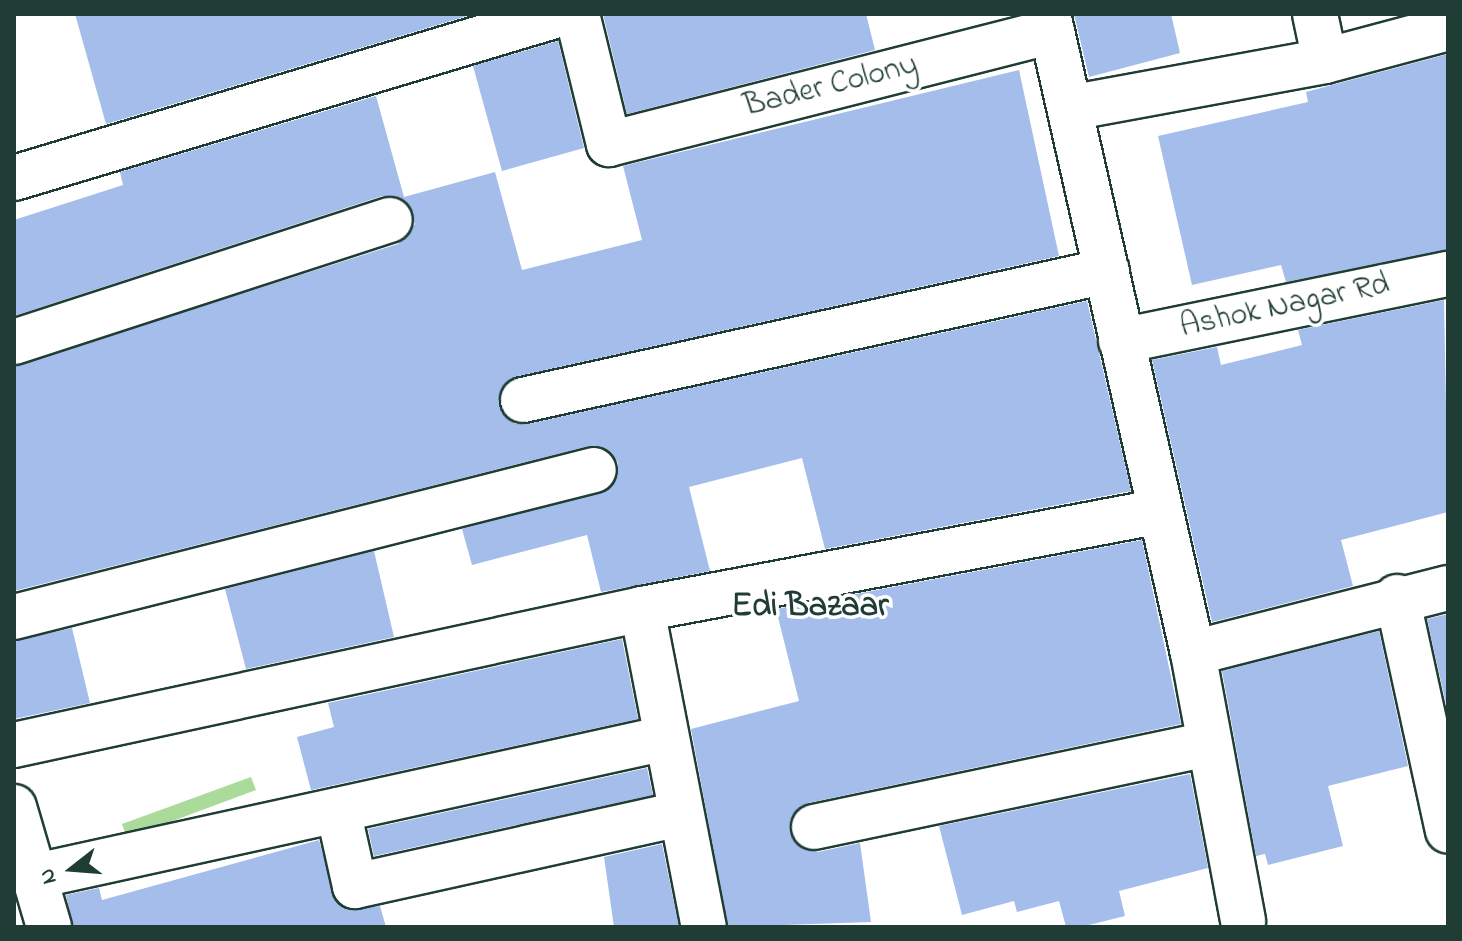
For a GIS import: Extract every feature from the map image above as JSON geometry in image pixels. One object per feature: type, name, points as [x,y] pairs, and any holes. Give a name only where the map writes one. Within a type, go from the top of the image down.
[{"type":"street","points":[[14,178],[561,14]]},
{"type":"street","name":"Bader Colony","points":[[577,14],[609,144],[1050,22]]},
{"type":"street","points":[[1315,14],[1325,61]]},
{"type":"street","points":[[1050,22],[1075,107],[1156,512],[1193,653],[1243,921]]},
{"type":"street","points":[[1075,107],[1325,61],[1448,28]]},
{"type":"street","points":[[14,342],[390,220]]},
{"type":"street","points":[[523,400],[1107,271]]},
{"type":"street","name":"Ashok Nagar Rd","points":[[1121,341],[1448,274]]},
{"type":"street","points":[[14,617],[594,470]]},
{"type":"street","points":[[14,745],[642,609],[1156,512]]},
{"type":"street","points":[[1193,653],[1397,597],[1448,588]]},
{"type":"street","points":[[1397,597],[1448,830]]},
{"type":"street","points":[[642,609],[704,927]]},
{"type":"street","points":[[36,876],[666,738]]},
{"type":"street","points":[[814,827],[1209,744]]},
{"type":"street","points":[[14,807],[49,927]]},
{"type":"street","points":[[338,810],[355,886],[681,814]]},
{"type":"green space","points":[[251,777],[256,790],[127,838],[122,824]]},
{"type":"building","points":[[75,14],[474,14],[106,124]]},
{"type":"building","points":[[603,14],[866,14],[875,50],[627,114]]},
{"type":"building","points":[[1074,14],[1171,14],[1180,53],[1089,77]]},
{"type":"building","points":[[558,41],[584,148],[502,171],[473,66]]},
{"type":"building","points":[[1448,54],[1448,250],[1286,282],[1281,265],[1192,285],[1158,136],[1308,102],[1306,92]]},
{"type":"building","points":[[1019,70],[1059,256],[518,376],[500,392],[499,406],[515,424],[528,424],[1087,301],[1131,491],[825,549],[802,458],[689,487],[710,571],[601,592],[587,535],[472,565],[462,529],[612,487],[618,463],[611,452],[589,446],[14,591],[14,366],[398,244],[415,224],[406,201],[382,196],[14,316],[14,220],[123,185],[120,172],[376,96],[404,197],[495,172],[522,270],[642,240],[623,166]]},
{"type":"building","points":[[1444,300],[1448,512],[1341,540],[1353,586],[1212,622],[1152,360],[1217,347],[1221,365],[1302,345],[1298,330]]},
{"type":"building","points":[[1142,540],[1181,724],[808,803],[790,820],[795,843],[818,852],[860,843],[871,922],[728,927],[691,729],[799,701],[776,609]]},
{"type":"building","points":[[374,551],[394,637],[246,669],[225,589]]},
{"type":"building","points":[[1448,614],[1448,713],[1427,619]]},
{"type":"building","points":[[72,628],[90,703],[14,719],[14,641]]},
{"type":"building","points":[[1379,631],[1408,766],[1328,786],[1343,846],[1268,865],[1265,854],[1256,856],[1222,671]]},
{"type":"building","points":[[622,639],[638,719],[311,790],[297,737],[334,727],[328,703]]},
{"type":"building","points":[[647,768],[653,795],[374,856],[368,829]]},
{"type":"building","points":[[1190,774],[1208,868],[1119,891],[1125,916],[1081,927],[1066,927],[1059,901],[1017,912],[1014,901],[962,915],[939,826]]},
{"type":"building","points":[[319,840],[336,902],[348,910],[380,906],[386,927],[73,927],[66,895],[99,888],[102,900]]},
{"type":"building","points":[[662,844],[679,927],[614,927],[604,857]]},
{"type":"district","name":"Edi Bazaar","points":[[810,608]]}]
